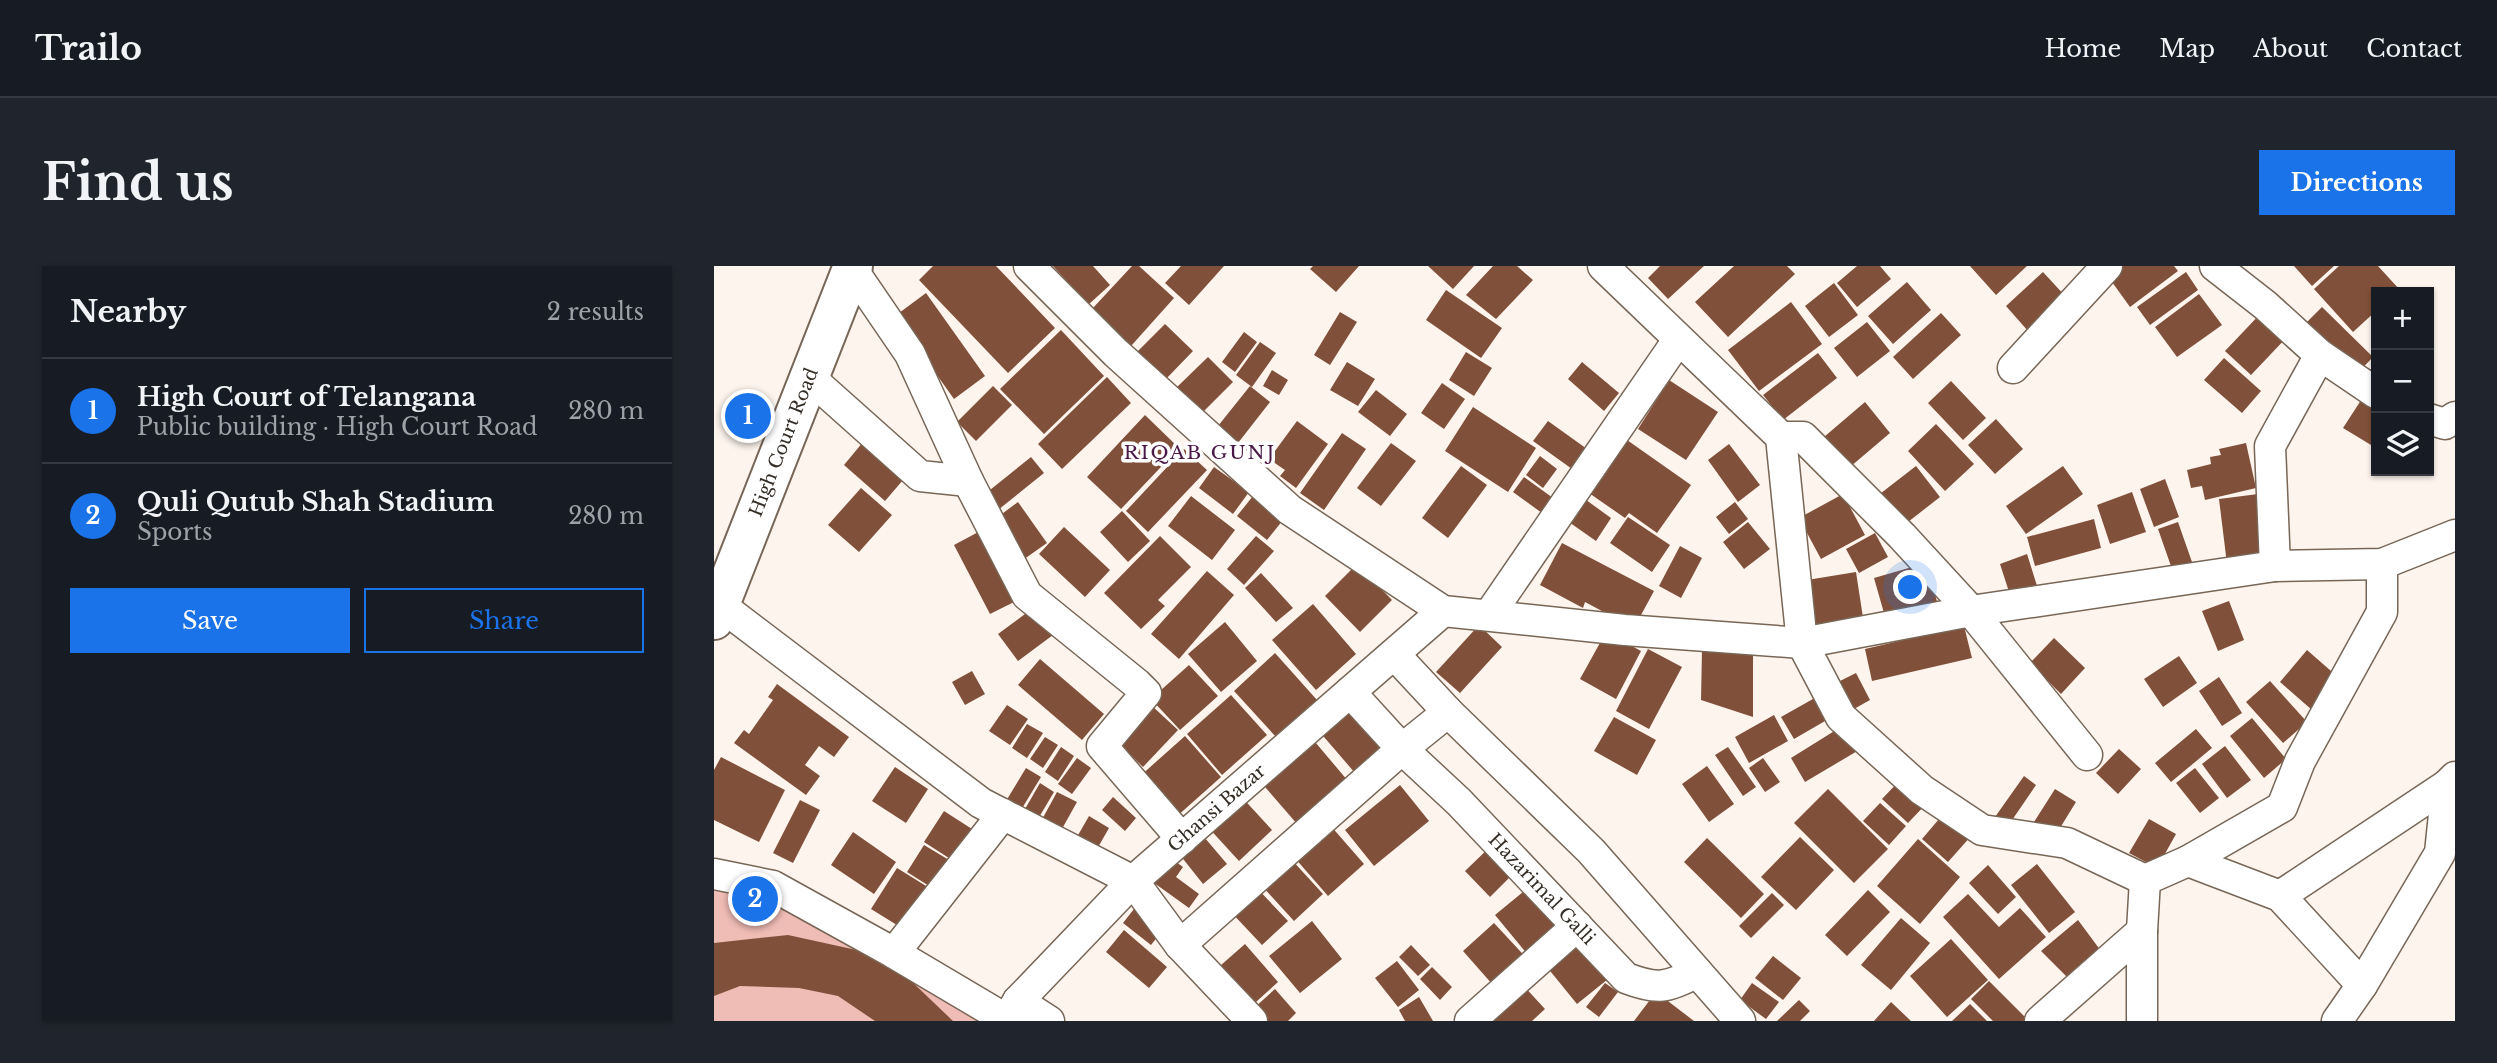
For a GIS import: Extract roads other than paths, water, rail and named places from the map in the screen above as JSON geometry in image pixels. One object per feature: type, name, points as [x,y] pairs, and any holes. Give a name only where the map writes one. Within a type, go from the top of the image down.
[{"type":"highway","name":"High Court Road","points":[[717,612],[852,268]]},
{"type":"street","points":[[1029,266],[1116,353],[1290,510],[1443,611],[1625,630],[1802,643],[1970,611],[2275,566],[2382,564],[2455,536]]},
{"type":"street","points":[[1602,266],[1781,437],[1802,643],[1841,717],[1922,790],[1982,830],[2067,843],[2145,880],[2188,861],[2282,807],[2300,761],[2382,612],[2382,564]]},
{"type":"street","points":[[2013,368],[2106,266]]},
{"type":"street","points":[[2216,266],[2320,355],[2371,390]]},
{"type":"street","points":[[852,268],[910,354],[968,481],[1027,594],[1146,693],[1102,746],[1182,839]]},
{"type":"street","points":[[1489,615],[1678,340]]},
{"type":"street","points":[[2275,566],[2270,446],[2320,355]]},
{"type":"street","points":[[809,377],[920,477],[968,481]]},
{"type":"street","points":[[2434,421],[2445,424],[2455,418]]},
{"type":"street","points":[[1781,437],[1804,437],[1902,536],[1970,611],[2087,755]]},
{"type":"street","name":"Ghansi Bazar","points":[[1011,1014],[1133,881],[1443,611]]},
{"type":"street","points":[[717,612],[981,803],[1133,881],[1180,945],[1252,1021]]},
{"type":"street","points":[[1394,654],[1448,712],[1591,851],[1740,1021]]},
{"type":"street","name":"Hazarimal Galli","points":[[1350,692],[1402,749],[1459,803],[1626,978],[1648,986],[1676,983],[1697,972]]},
{"type":"street","points":[[1180,945],[1402,749],[1448,712]]},
{"type":"street","points":[[2280,896],[2451,781]]},
{"type":"street","points":[[2337,1021],[2362,985],[2440,853],[2451,781]]},
{"type":"street","points":[[894,953],[1003,814]]},
{"type":"street","points":[[2188,861],[2280,896],[2362,985]]},
{"type":"street","points":[[714,874],[773,886],[1011,1014],[1049,1021]]},
{"type":"street","points":[[2142,1021],[2145,880]]},
{"type":"street","points":[[1470,1021],[1577,926]]},
{"type":"street","points":[[2040,1021],[2142,931]]},
{"type":"place","name":"High Court of Telangana","points":[[748,416]]},
{"type":"place","name":"Quli Qutub Shah Stadium","points":[[755,899]]},
{"type":"district","name":"RIQAB GUNJ","points":[[1200,452]]}]
